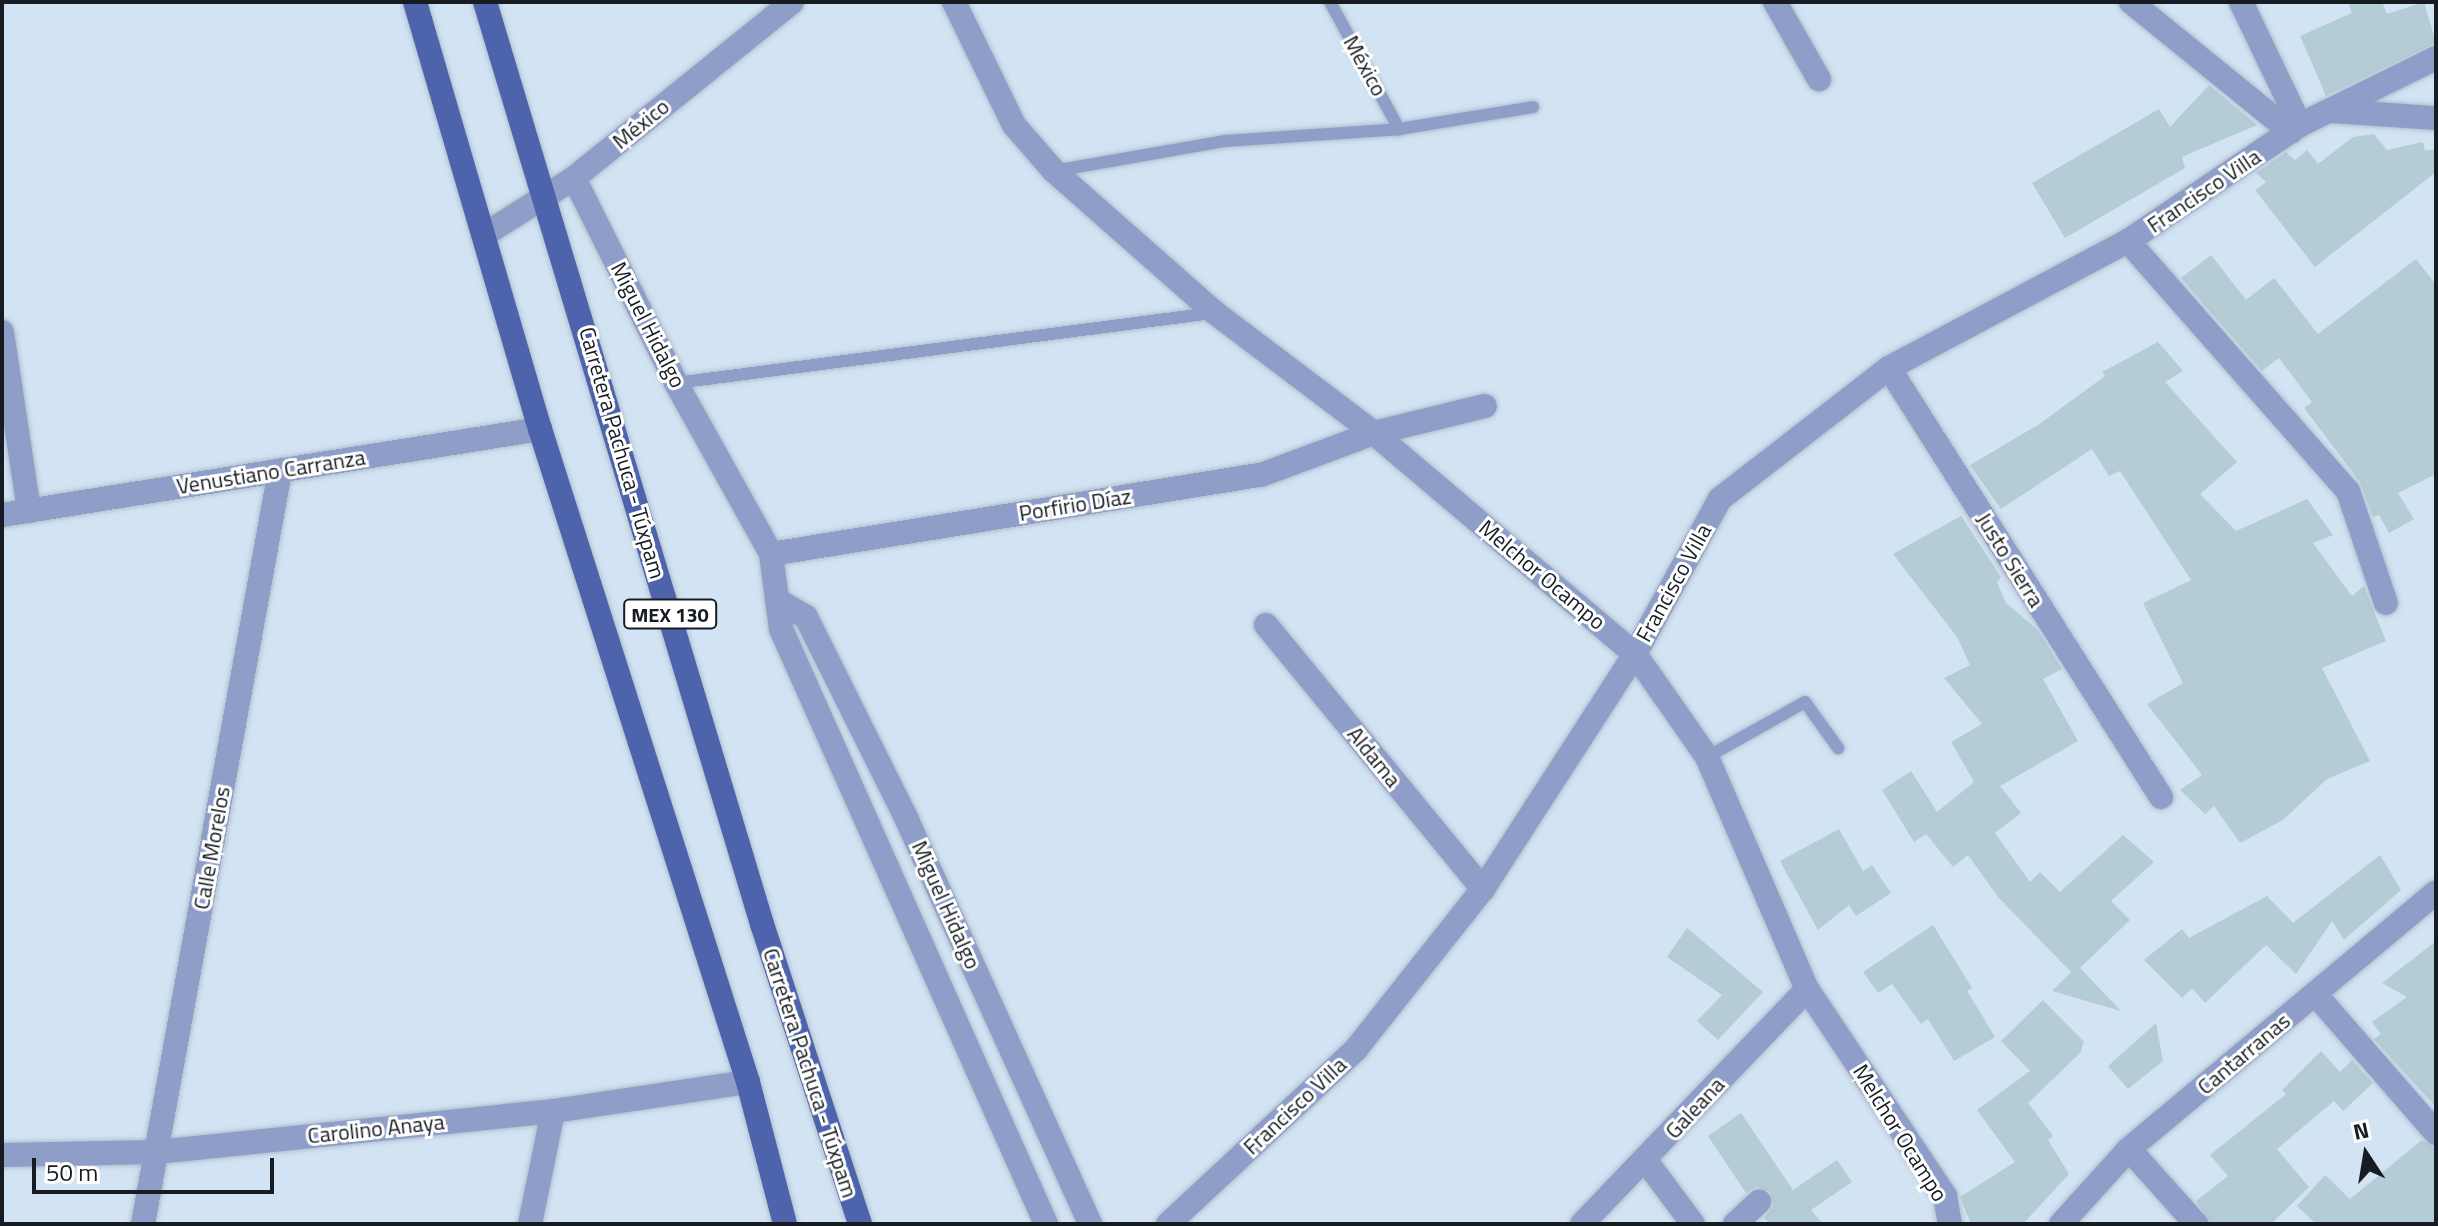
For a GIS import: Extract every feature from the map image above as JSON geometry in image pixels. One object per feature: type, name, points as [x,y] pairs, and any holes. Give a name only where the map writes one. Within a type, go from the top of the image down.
[{"type":"main road","name":"MEX 130","points":[[415,2],[540,429],[748,1082],[785,1224]]},
{"type":"main road","name":"Carretera Pachuca - Túxpam","points":[[485,2],[762,924],[860,1224]]},
{"type":"street","name":"México","points":[[484,235],[574,178],[792,2]]},
{"type":"street","name":"Melchor Ocampo","points":[[954,2],[1014,125],[1054,171],[1214,312],[1374,433],[1635,654],[1707,757],[1807,989],[1945,1196],[1950,1224]]},
{"type":"street","points":[[1775,2],[1819,79]]},
{"type":"street","points":[[2131,2],[2296,129]]},
{"type":"street","points":[[2241,2],[2296,129]]},
{"type":"street","name":"Francisco Villa","points":[[1168,1224],[1356,1049],[1483,889],[1635,654],[1720,499],[1889,368],[2128,241],[2296,129],[2436,58]]},
{"type":"street","name":"Francisco Villa","points":[[2330,111],[2436,118]]},
{"type":"street","name":"Miguel Hidalgo","points":[[574,178],[676,383],[771,554],[780,602],[781,629],[1046,1224]]},
{"type":"street","points":[[2128,241],[2348,491],[2386,603]]},
{"type":"street","points":[[2,332],[29,511]]},
{"type":"street","name":"Justo Sierra","points":[[1889,368],[2161,797]]},
{"type":"street","name":"Porfirio Díaz","points":[[771,554],[1261,475],[1374,433],[1485,406]]},
{"type":"street","name":"Venustiano Carranza","points":[[2,515],[540,429]]},
{"type":"street","name":"Calle Morelos","points":[[143,1224],[280,471]]},
{"type":"street","name":"Miguel Hidalgo","points":[[780,602],[806,617],[926,863],[1090,1224]]},
{"type":"street","name":"Aldama","points":[[1266,625],[1483,889]]},
{"type":"street","points":[[892,878],[926,863]]},
{"type":"street","name":"Cantarranas","points":[[2061,1224],[2129,1149],[2436,892]]},
{"type":"street","name":"Galeana","points":[[1582,1224],[1646,1161],[1807,989]]},
{"type":"street","points":[[2316,995],[2436,1133]]},
{"type":"street","name":"Carolino Anaya","points":[[2,1155],[157,1152],[553,1111],[748,1082]]},
{"type":"street","points":[[530,1224],[553,1111]]},
{"type":"street","points":[[2129,1149],[2196,1224]]},
{"type":"street","points":[[1646,1161],[1693,1224]]},
{"type":"street","points":[[1735,1224],[1759,1202]]},
{"type":"lane","name":"México","points":[[1330,2],[1399,129]]},
{"type":"lane","points":[[1054,171],[1225,141],[1399,129],[1533,107]]},
{"type":"lane","points":[[676,383],[1214,312]]},
{"type":"lane","points":[[1707,757],[1805,702],[1838,748]]},
{"type":"building","points":[[2348,2],[2382,2],[2387,14],[2424,2],[2436,43],[2326,96],[2300,36],[2352,13]]},
{"type":"building","points":[[2209,85],[2257,125],[2182,157],[2185,168],[2065,238],[2032,183],[2159,109],[2170,127]]},
{"type":"building","points":[[2374,134],[2387,150],[2423,142],[2425,151],[2436,149],[2436,172],[2315,267],[2255,190],[2266,182],[2256,173],[2286,152],[2295,160],[2307,150],[2318,164],[2353,137]]},
{"type":"building","points":[[2211,255],[2246,300],[2274,278],[2318,334],[2416,259],[2436,285],[2436,474],[2398,493],[2414,519],[2389,533],[2379,515],[2373,517],[2360,482],[2304,408],[2312,402],[2279,358],[2262,371],[2181,278]]},
{"type":"building","points":[[2158,342],[2183,371],[2165,382],[2237,462],[2200,494],[2236,531],[2307,499],[2333,535],[2313,543],[2352,596],[2364,586],[2386,641],[2322,668],[2370,761],[2327,779],[2283,820],[2240,843],[2214,806],[2205,814],[2180,790],[2202,775],[2147,704],[2183,683],[2143,603],[2191,580],[2120,471],[2109,476],[2092,449],[2001,509],[1970,465],[2038,425],[2105,376],[2102,372]]},
{"type":"building","points":[[1961,516],[2001,577],[1997,582],[2006,603],[2038,630],[2062,669],[2043,679],[2078,741],[2000,786],[2021,813],[1995,833],[2030,882],[2040,872],[2060,892],[2123,835],[2154,862],[2111,901],[2130,920],[2080,968],[2121,1011],[2052,991],[2071,972],[1998,897],[1968,855],[1953,867],[1926,834],[1914,842],[1882,790],[1911,771],[1937,812],[1974,782],[1951,742],[1982,724],[1944,678],[1970,665],[1957,637],[1893,554]]},
{"type":"building","points":[[1839,829],[1863,871],[1872,865],[1891,893],[1856,916],[1849,905],[1818,930],[1780,861]]},
{"type":"building","points":[[2380,855],[2401,890],[2344,940],[2332,921],[2296,974],[2266,945],[2205,1003],[2192,988],[2182,998],[2144,960],[2182,929],[2189,938],[2267,896],[2293,923]]},
{"type":"building","points":[[1933,925],[1972,988],[1967,991],[1995,1037],[1954,1061],[1928,1019],[1921,1024],[1892,984],[1878,993],[1863,972]]},
{"type":"building","points":[[1687,928],[1763,992],[1718,1040],[1697,1021],[1722,995],[1667,957]]},
{"type":"building","points":[[2436,941],[2436,1107],[2374,1039],[2381,1034],[2372,1022],[2407,997],[2382,983]]},
{"type":"building","points":[[2043,1000],[2084,1042],[2080,1053],[2028,1103],[2053,1136],[2048,1140],[2069,1174],[2023,1224],[1971,1224],[1960,1197],[2015,1162],[1977,1110],[2030,1071],[2001,1041]]},
{"type":"building","points":[[2156,1023],[2163,1061],[2128,1089],[2108,1066]]},
{"type":"building","points":[[2321,1051],[2340,1072],[2352,1060],[2373,1083],[2343,1111],[2334,1101],[2277,1149],[2309,1187],[2271,1224],[2211,1224],[2196,1201],[2228,1176],[2210,1155],[2286,1094],[2282,1090]]},
{"type":"building","points":[[1741,1113],[1793,1190],[1837,1160],[1852,1182],[1811,1210],[1823,1224],[1770,1224],[1764,1218],[1773,1206],[1770,1192],[1757,1187],[1746,1193],[1708,1136]]},
{"type":"building","points":[[2422,1140],[2436,1148],[2436,1224],[2316,1224],[2297,1206],[2325,1175],[2350,1199]]}]
